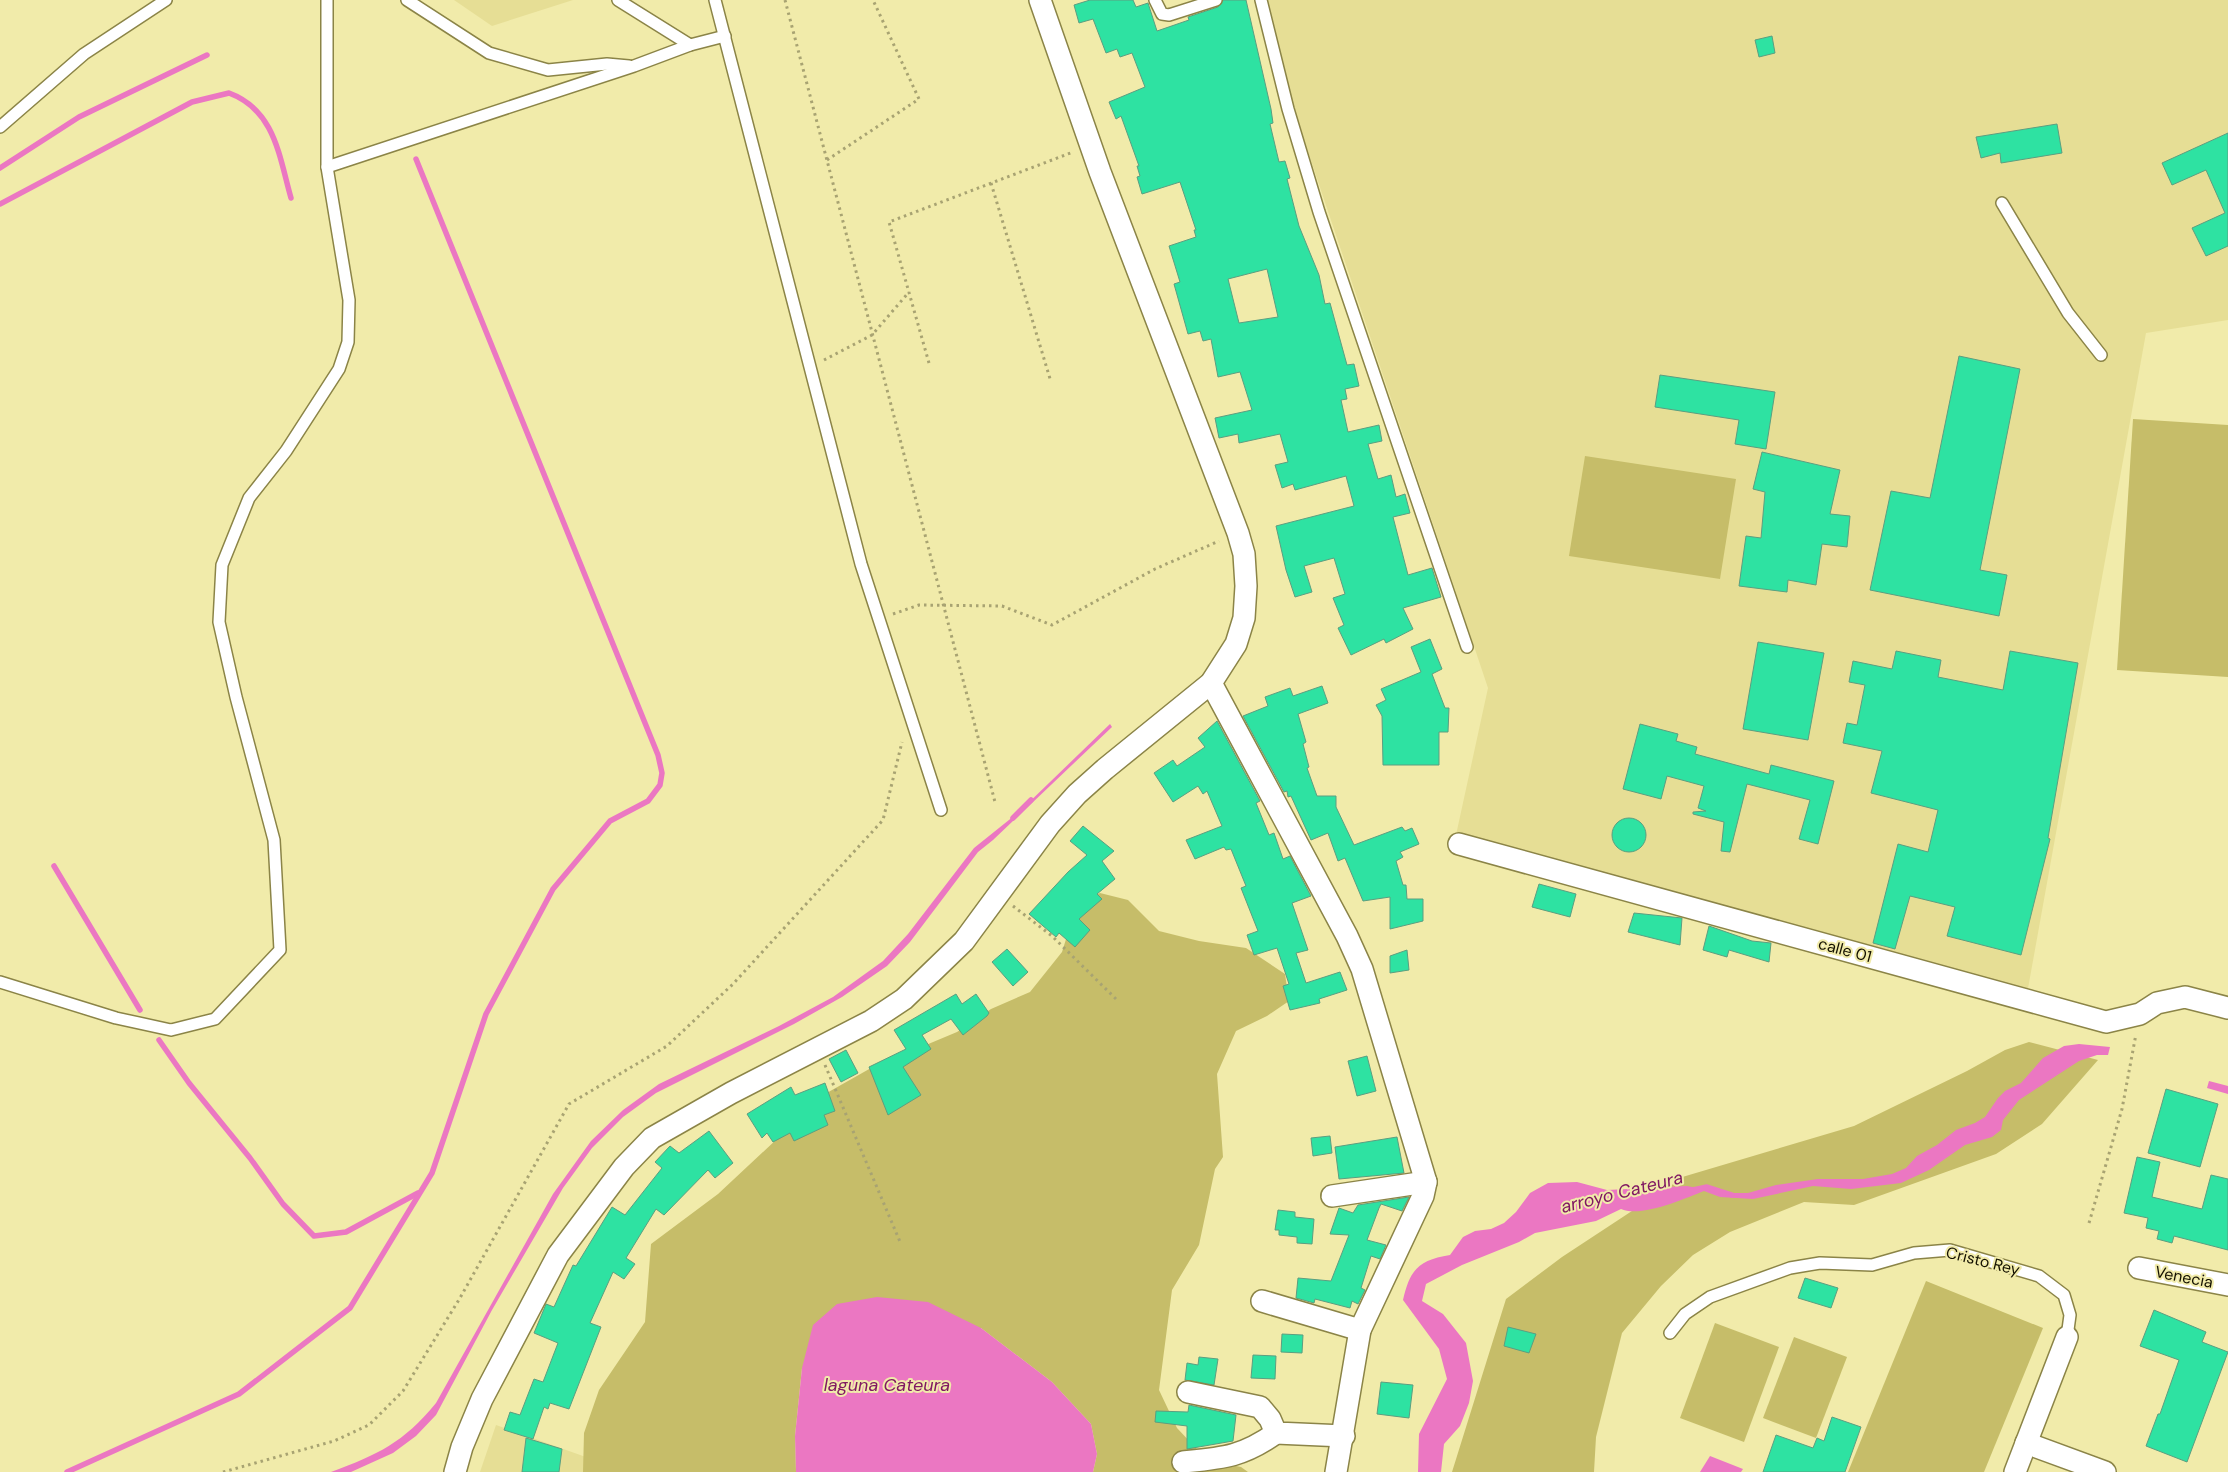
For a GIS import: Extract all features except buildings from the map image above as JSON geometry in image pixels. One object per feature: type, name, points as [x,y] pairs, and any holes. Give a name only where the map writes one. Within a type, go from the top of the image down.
[{"type":"street","points":[[455,1472],[462,1447],[482,1399],[558,1255],[624,1167],[652,1138],[731,1093],[871,1021],[904,999],[964,941],[1050,824],[1077,794],[1211,683],[1236,644],[1244,618],[1246,586],[1244,554],[1238,533],[1091,146],[1040,0]]},
{"type":"street","points":[[1211,683],[1347,936],[1362,969],[1426,1182],[1422,1196],[1360,1330],[1344,1436],[1336,1472]]},
{"type":"street","name":"calle 01","points":[[1459,844],[2106,1022],[2140,1014],[2157,1003],[2185,997],[2228,1008]]},
{"type":"street","points":[[1332,1196],[1426,1182]]},
{"type":"street","name":"Venecia","points":[[2139,1268],[2228,1285]]},
{"type":"street","points":[[1262,1301],[1360,1330]]},
{"type":"street","name":"Cristo Rey","points":[[2015,1472],[2066,1337]]},
{"type":"street","points":[[1188,1392],[1260,1407],[1270,1420],[1276,1433]]},
{"type":"street","points":[[1182,1462],[1238,1455],[1253,1449],[1276,1433],[1344,1436]]},
{"type":"street","points":[[2026,1443],[2105,1472]]},
{"type":"lane","points":[[0,127],[84,54],[166,0]]},
{"type":"lane","points":[[0,982],[116,1018],[172,1030],[214,1019],[280,950],[274,840],[236,697],[219,622],[222,565],[249,498],[286,451],[339,369],[348,342],[349,300],[327,167],[327,0]]},
{"type":"lane","points":[[407,0],[489,53],[497,56],[548,70],[608,64],[634,66]]},
{"type":"lane","points":[[618,0],[690,45]]},
{"type":"lane","points":[[715,0],[861,564],[941,810]]},
{"type":"lane","points":[[1155,0],[1159,11],[1162,14],[1169,15],[1216,0]]},
{"type":"lane","points":[[1261,0],[1288,109],[1320,212],[1467,647]]},
{"type":"lane","points":[[327,167],[634,66],[690,45],[724,36]]},
{"type":"lane","points":[[2002,203],[2068,312],[2101,355]]},
{"type":"lane","name":"Cristo Rey","points":[[1670,1333],[1684,1314],[1710,1297],[1790,1268],[1820,1263],[1872,1264],[1914,1254],[1950,1250],[2040,1276],[2064,1295],[2070,1315],[2066,1337]]},
{"type":"path","points":[[785,0],[994,802]]},
{"type":"path","points":[[827,160],[919,99],[873,0]]},
{"type":"path","points":[[930,363],[889,222],[1091,146]]},
{"type":"path","points":[[991,183],[1051,382]]},
{"type":"path","points":[[810,367],[872,335],[909,292]]},
{"type":"path","points":[[879,619],[919,605],[1002,606],[1052,625],[1155,569],[1238,533]]},
{"type":"path","points":[[223,1472],[334,1441],[369,1425],[403,1391],[460,1298],[569,1104],[667,1046],[732,984],[883,820],[909,712]]},
{"type":"path","points":[[999,895],[1052,936],[1116,999]]},
{"type":"path","points":[[2089,1223],[2120,1118],[2140,1014]]},
{"type":"path","points":[[818,1048],[901,1244]]},
{"type":"shaded area","points":[[454,0],[573,0],[492,26]]},
{"type":"shaded area","points":[[1267,0],[2228,0],[2228,320],[2146,333],[2027,994],[1456,835],[1488,688],[1289,95]]},
{"type":"shaded area","points":[[2133,419],[2228,425],[2228,677],[2117,670]]},
{"type":"shaded area","points":[[1585,456],[1736,479],[1720,579],[1569,556]]},
{"type":"shaded area","points":[[1100,893],[1128,900],[1159,931],[1199,941],[1246,948],[1285,974],[1289,1001],[1267,1016],[1236,1031],[1217,1074],[1223,1157],[1215,1169],[1199,1245],[1172,1290],[1159,1390],[1177,1428],[1207,1460],[1241,1467],[1248,1472],[1093,1472],[1097,1454],[1091,1424],[1052,1382],[981,1328],[802,1368],[795,1436],[796,1472],[583,1472],[584,1433],[599,1390],[645,1322],[651,1244],[718,1194],[825,1094],[871,1068],[957,1032],[991,1009],[1030,992],[1062,952],[1077,904]]},
{"type":"shaded area","points":[[2029,1042],[2098,1060],[2042,1124],[1996,1154],[1854,1205],[1804,1202],[1730,1232],[1693,1255],[1661,1286],[1622,1333],[1596,1437],[1594,1472],[1452,1472],[1506,1299],[1562,1257],[1635,1209],[1660,1197],[1679,1178],[1854,1126],[1967,1071],[2005,1050]]},
{"type":"shaded area","points":[[1926,1281],[2043,1328],[1984,1472],[1848,1472]]},
{"type":"shaded area","points":[[1715,1323],[1779,1347],[1744,1442],[1680,1418]]},
{"type":"shaded area","points":[[1794,1337],[1847,1357],[1816,1438],[1763,1418]]},
{"type":"shaded area","points":[[496,1425],[625,1471],[480,1472]]},
{"type":"water","points":[[1110,724],[1112,727],[978,852],[910,942],[887,966],[842,997],[794,1024],[656,1093],[623,1117],[592,1148],[563,1188],[492,1310],[436,1415],[416,1436],[393,1453],[351,1472],[331,1472],[389,1446],[412,1428],[436,1403],[553,1194],[591,1141],[623,1110],[659,1084],[779,1026],[833,997],[883,961],[908,934],[974,848],[1019,812]]},
{"type":"water","points":[[2079,1044],[2110,1047],[2108,1055],[2097,1055],[2079,1061],[2019,1100],[2003,1120],[2001,1130],[1992,1137],[1965,1145],[1929,1170],[1901,1183],[1851,1189],[1813,1186],[1753,1199],[1720,1197],[1704,1191],[1674,1203],[1650,1209],[1629,1211],[1621,1209],[1596,1221],[1535,1233],[1519,1242],[1462,1265],[1426,1284],[1422,1301],[1443,1314],[1466,1343],[1473,1381],[1469,1403],[1460,1426],[1444,1444],[1441,1472],[1418,1472],[1419,1434],[1447,1379],[1439,1349],[1403,1300],[1409,1281],[1413,1273],[1423,1263],[1450,1255],[1463,1237],[1475,1231],[1491,1229],[1504,1223],[1516,1212],[1530,1193],[1548,1183],[1577,1182],[1607,1190],[1687,1186],[1724,1193],[1748,1193],[1776,1185],[1818,1179],[1863,1179],[1892,1174],[1906,1168],[1917,1156],[1937,1145],[1956,1130],[1985,1117],[1998,1098],[2005,1091],[2021,1083],[2043,1058],[2064,1046]]},
{"type":"water","points":[[2209,1081],[2228,1086],[2228,1094],[2207,1088]]},
{"type":"water","name":"laguna Cateura","points":[[877,1297],[928,1302],[981,1328],[1052,1382],[1091,1424],[1097,1454],[1093,1472],[796,1472],[795,1436],[802,1368],[813,1325],[837,1304]]},
{"type":"water","points":[[1710,1456],[1743,1469],[1741,1472],[1700,1472]]},
{"type":"waterway","points":[[0,168],[79,117],[207,55]]},
{"type":"waterway","points":[[0,204],[192,102],[229,93],[244,101],[266,123],[273,136],[291,198]]},
{"type":"waterway","points":[[67,1472],[239,1394],[350,1308],[432,1173],[486,1014],[553,889],[610,821],[648,801],[660,785],[662,773],[658,755],[416,159]]},
{"type":"waterway","points":[[1013,818],[1031,800]]},
{"type":"waterway","points":[[54,866],[140,1010]]},
{"type":"waterway","points":[[159,1040],[189,1083],[250,1158],[283,1204],[314,1236],[346,1232],[418,1193]]},
{"type":"waterway","name":"arroyo Cateura","points":[[1693,1190],[1707,1187],[1732,1195]]}]
